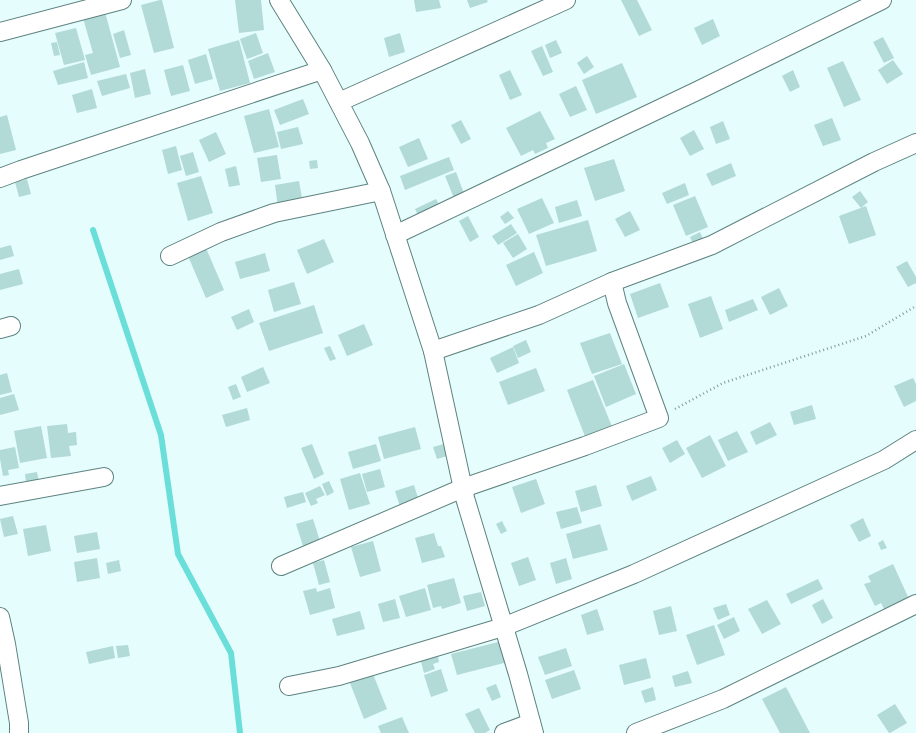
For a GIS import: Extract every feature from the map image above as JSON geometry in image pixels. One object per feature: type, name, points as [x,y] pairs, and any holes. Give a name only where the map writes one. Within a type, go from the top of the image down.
[{"type":"street","points":[[0,32],[122,0]]},
{"type":"street","points":[[279,0],[322,70],[360,143],[381,191],[433,351],[463,488],[533,728],[504,733]]},
{"type":"street","points":[[339,102],[566,0]]},
{"type":"street","points":[[395,235],[690,95],[882,0]]},
{"type":"street","points":[[0,178],[322,70]]},
{"type":"street","points":[[433,351],[539,315],[612,282],[712,245],[874,162],[916,143]]},
{"type":"street","points":[[170,256],[221,232],[274,213],[381,191]]},
{"type":"street","points":[[281,566],[463,488],[585,446],[659,418],[617,303],[612,282]]},
{"type":"street","points":[[289,686],[339,676],[504,627],[634,574],[884,460],[916,440]]},
{"type":"street","points":[[0,496],[104,478]]},
{"type":"street","points":[[636,733],[722,699],[916,604]]},
{"type":"street","points":[[0,617],[19,723],[19,733]]},
{"type":"path","points":[[659,418],[723,383],[866,336],[916,306]]},
{"type":"building","points":[[162,0],[174,48],[154,53],[141,5]]},
{"type":"building","points":[[235,0],[261,0],[264,30],[239,33]]},
{"type":"building","points":[[414,0],[439,0],[441,8],[416,12]]},
{"type":"building","points":[[467,0],[487,0],[488,2],[470,8]]},
{"type":"building","points":[[621,0],[637,0],[652,30],[639,36]]},
{"type":"building","points":[[105,12],[120,67],[91,75],[85,55],[93,53],[83,18]]},
{"type":"building","points":[[713,19],[720,36],[702,45],[694,28]]},
{"type":"building","points":[[76,28],[85,60],[64,65],[55,33]]},
{"type":"building","points":[[124,30],[131,55],[120,58],[113,34]]},
{"type":"building","points":[[256,33],[263,53],[247,59],[240,39]]},
{"type":"building","points":[[400,33],[405,52],[389,57],[384,38]]},
{"type":"building","points":[[883,37],[894,58],[884,63],[873,42]]},
{"type":"building","points":[[239,40],[250,83],[220,91],[208,49]]},
{"type":"building","points":[[556,40],[562,53],[550,58],[545,45]]},
{"type":"building","points":[[57,42],[60,55],[54,56],[51,43]]},
{"type":"building","points":[[542,46],[553,72],[543,76],[531,51]]},
{"type":"building","points":[[268,53],[275,72],[254,79],[248,61]]},
{"type":"building","points":[[206,54],[213,79],[195,84],[188,60]]},
{"type":"building","points":[[587,56],[594,67],[584,74],[577,63]]},
{"type":"building","points":[[893,60],[903,74],[887,84],[878,70]]},
{"type":"building","points":[[843,61],[861,100],[844,107],[827,68]]},
{"type":"building","points":[[84,62],[88,78],[58,85],[53,71]]},
{"type":"building","points":[[622,63],[637,97],[596,114],[582,80]]},
{"type":"building","points":[[183,65],[190,91],[171,96],[164,70]]},
{"type":"building","points":[[145,69],[151,94],[135,98],[130,73]]},
{"type":"building","points":[[510,70],[522,95],[510,100],[499,75]]},
{"type":"building","points":[[793,70],[800,87],[790,92],[782,76]]},
{"type":"building","points":[[126,74],[130,88],[102,96],[97,81]]},
{"type":"building","points":[[576,86],[587,110],[570,117],[559,94]]},
{"type":"building","points":[[92,89],[97,108],[77,113],[72,95]]},
{"type":"building","points":[[303,99],[309,114],[280,125],[274,110]]},
{"type":"building","points":[[269,109],[279,147],[254,153],[244,116]]},
{"type":"building","points":[[540,111],[555,139],[546,143],[548,148],[535,154],[533,150],[521,156],[506,128]]},
{"type":"building","points":[[7,115],[16,150],[0,154],[0,117]]},
{"type":"building","points":[[832,118],[841,140],[823,146],[814,125]]},
{"type":"building","points":[[461,120],[471,139],[461,144],[451,125]]},
{"type":"building","points":[[723,121],[730,139],[716,144],[710,127]]},
{"type":"building","points":[[298,127],[303,144],[281,149],[277,132]]},
{"type":"building","points":[[694,130],[704,149],[690,156],[680,138]]},
{"type":"building","points":[[216,132],[226,154],[209,162],[199,140]]},
{"type":"building","points":[[419,138],[428,159],[408,167],[399,147]]},
{"type":"building","points":[[176,146],[182,170],[168,174],[162,150]]},
{"type":"building","points":[[193,152],[199,172],[186,176],[180,156]]},
{"type":"building","points":[[277,155],[281,179],[261,182],[257,158]]},
{"type":"building","points":[[449,157],[454,170],[405,190],[400,176]]},
{"type":"building","points":[[614,159],[625,191],[595,201],[584,168]]},
{"type":"building","points":[[317,160],[318,168],[310,169],[309,161]]},
{"type":"building","points":[[731,163],[736,176],[712,186],[706,174]]},
{"type":"building","points":[[236,166],[240,185],[229,187],[225,169]]},
{"type":"building","points":[[456,172],[466,199],[456,203],[445,176]]},
{"type":"building","points":[[201,176],[213,213],[188,221],[177,183]]},
{"type":"building","points":[[27,179],[31,194],[19,197],[15,182]]},
{"type":"building","points":[[299,181],[303,204],[278,208],[275,185]]},
{"type":"building","points":[[685,183],[689,195],[667,204],[662,193]]},
{"type":"building","points":[[860,191],[868,202],[861,208],[852,197]]},
{"type":"building","points":[[695,196],[708,227],[686,236],[673,205]]},
{"type":"building","points":[[542,198],[554,223],[529,234],[517,209]]},
{"type":"building","points":[[436,199],[441,208],[420,219],[415,209]]},
{"type":"building","points":[[577,200],[582,216],[559,223],[555,207]]},
{"type":"building","points":[[866,206],[876,235],[849,244],[839,216]]},
{"type":"building","points":[[508,211],[514,218],[505,224],[500,217]]},
{"type":"building","points":[[630,211],[640,230],[625,237],[615,219]]},
{"type":"building","points":[[468,216],[479,237],[470,242],[459,221]]},
{"type":"building","points":[[588,220],[597,251],[546,266],[536,235]]},
{"type":"building","points":[[511,224],[517,233],[498,245],[492,236]]},
{"type":"building","points":[[700,232],[704,241],[694,246],[690,237]]},
{"type":"building","points":[[518,234],[527,249],[513,258],[503,243]]},
{"type":"building","points":[[324,239],[334,262],[307,274],[297,250]]},
{"type":"building","points":[[11,245],[14,256],[0,260],[0,248]]},
{"type":"building","points":[[206,248],[224,290],[206,298],[188,256]]},
{"type":"building","points":[[534,252],[543,273],[516,286],[506,265]]},
{"type":"building","points":[[265,253],[270,271],[240,279],[235,262]]},
{"type":"building","points":[[907,261],[916,277],[916,283],[908,287],[896,267]]},
{"type":"building","points":[[19,269],[23,284],[0,290],[0,274]]},
{"type":"building","points":[[294,282],[301,304],[274,312],[268,290]]},
{"type":"building","points":[[660,283],[669,307],[638,318],[630,294]]},
{"type":"building","points":[[779,288],[788,306],[770,315],[761,297]]},
{"type":"building","points":[[711,296],[723,329],[700,338],[688,304]]},
{"type":"building","points":[[753,299],[758,310],[729,322],[725,310]]},
{"type":"building","points":[[314,305],[323,333],[269,351],[259,323]]},
{"type":"building","points":[[249,309],[254,322],[237,330],[231,317]]},
{"type":"building","points":[[364,324],[373,345],[347,356],[338,335]]},
{"type":"building","points":[[610,333],[622,364],[592,374],[580,343]]},
{"type":"building","points":[[526,340],[531,352],[518,358],[513,346]]},
{"type":"building","points":[[330,346],[336,359],[330,361],[324,348]]},
{"type":"building","points":[[513,347],[519,363],[497,373],[490,358]]},
{"type":"building","points":[[624,364],[636,394],[606,407],[594,376]]},
{"type":"building","points":[[263,367],[270,383],[247,392],[241,377]]},
{"type":"building","points":[[536,368],[545,391],[508,405],[499,382]]},
{"type":"building","points":[[7,373],[12,392],[0,395],[0,375]]},
{"type":"building","points":[[913,378],[916,384],[916,401],[904,407],[894,386]]},
{"type":"building","points":[[593,380],[613,429],[586,439],[567,390]]},
{"type":"building","points":[[236,384],[241,397],[233,400],[228,387]]},
{"type":"building","points":[[14,394],[19,410],[0,415],[0,398]]},
{"type":"building","points":[[812,405],[816,419],[794,425],[790,412]]},
{"type":"building","points":[[247,408],[250,420],[226,427],[222,415]]},
{"type":"building","points":[[770,422],[777,435],[756,445],[750,432]]},
{"type":"building","points":[[67,424],[68,433],[76,432],[77,445],[69,446],[71,456],[51,458],[47,426]]},
{"type":"building","points":[[41,426],[47,458],[20,463],[14,431]]},
{"type":"building","points":[[415,427],[421,449],[384,459],[378,437]]},
{"type":"building","points":[[737,431],[748,452],[728,461],[718,440]]},
{"type":"building","points":[[710,435],[726,466],[702,478],[686,448]]},
{"type":"building","points":[[677,440],[685,454],[670,463],[662,448]]},
{"type":"building","points":[[451,442],[454,454],[437,459],[433,447]]},
{"type":"building","points":[[312,444],[324,474],[314,479],[301,448]]},
{"type":"building","points":[[376,444],[381,461],[353,469],[348,452]]},
{"type":"building","points":[[15,447],[19,468],[8,470],[9,475],[3,476],[0,450]]},
{"type":"building","points":[[380,469],[385,487],[367,492],[362,474]]},
{"type":"building","points":[[37,472],[40,488],[27,490],[25,474]]},
{"type":"building","points":[[360,473],[370,504],[349,510],[340,479]]},
{"type":"building","points":[[651,476],[657,490],[632,501],[626,486]]},
{"type":"building","points":[[536,479],[545,504],[521,513],[512,487]]},
{"type":"building","points":[[329,481],[334,492],[327,496],[322,484]]},
{"type":"building","points":[[414,485],[420,504],[401,510],[395,491]]},
{"type":"building","points":[[596,485],[602,506],[581,512],[575,491]]},
{"type":"building","points":[[320,486],[325,495],[316,499],[318,503],[311,506],[305,493]]},
{"type":"building","points":[[303,492],[306,502],[287,508],[284,497]]},
{"type":"building","points":[[577,507],[582,523],[561,529],[556,512]]},
{"type":"building","points":[[13,516],[18,534],[4,537],[0,519]]},
{"type":"building","points":[[863,518],[871,536],[859,542],[850,525]]},
{"type":"building","points":[[313,519],[320,541],[303,546],[296,524]]},
{"type":"building","points":[[502,521],[507,531],[501,534],[496,524]]},
{"type":"building","points":[[600,524],[608,550],[573,559],[566,534]]},
{"type":"building","points":[[46,525],[51,551],[28,556],[23,529]]},
{"type":"building","points":[[97,532],[100,549],[77,553],[74,536]]},
{"type":"building","points":[[434,533],[438,546],[441,546],[445,557],[422,563],[415,538]]},
{"type":"building","points":[[883,540],[887,548],[881,550],[878,543]]},
{"type":"building","points":[[373,541],[381,571],[360,577],[351,547]]},
{"type":"building","points":[[528,557],[536,580],[519,586],[511,563]]},
{"type":"building","points":[[97,558],[100,578],[77,582],[74,562]]},
{"type":"building","points":[[566,558],[572,579],[556,584],[550,563]]},
{"type":"building","points":[[119,560],[121,571],[108,574],[106,563]]},
{"type":"building","points":[[324,560],[330,582],[319,585],[313,563]]},
{"type":"building","points":[[893,564],[909,599],[885,611],[881,603],[875,606],[864,584],[871,582],[868,576]]},
{"type":"building","points":[[454,578],[461,603],[442,609],[441,606],[433,608],[427,585]]},
{"type":"building","points":[[818,579],[823,589],[791,604],[786,594]]},
{"type":"building","points":[[316,588],[317,592],[330,588],[335,608],[310,615],[303,591]]},
{"type":"building","points":[[425,588],[431,610],[406,617],[399,596]]},
{"type":"building","points":[[481,592],[485,606],[467,611],[463,596]]},
{"type":"building","points":[[395,599],[400,618],[383,622],[378,604]]},
{"type":"building","points":[[823,599],[833,618],[822,624],[812,605]]},
{"type":"building","points":[[767,600],[781,624],[762,634],[748,609]]},
{"type":"building","points":[[726,604],[730,615],[718,620],[713,608]]},
{"type":"building","points":[[671,606],[677,631],[659,635],[653,611]]},
{"type":"building","points":[[597,609],[604,630],[587,635],[581,615]]},
{"type":"building","points":[[360,611],[365,629],[337,636],[332,619]]},
{"type":"building","points":[[734,617],[740,631],[724,639],[717,625]]},
{"type":"building","points":[[714,625],[725,655],[697,665],[686,635]]},
{"type":"building","points":[[502,641],[508,662],[457,675],[451,654]]},
{"type":"building","points":[[128,645],[130,656],[118,658],[116,646]]},
{"type":"building","points":[[113,646],[115,658],[89,664],[86,652]]},
{"type":"building","points":[[566,648],[572,666],[545,675],[538,657]]},
{"type":"building","points":[[437,653],[439,662],[433,664],[435,669],[424,673],[420,658]]},
{"type":"building","points":[[646,658],[651,678],[624,685],[619,665]]},
{"type":"building","points":[[441,669],[448,691],[431,697],[424,675]]},
{"type":"building","points":[[574,670],[581,689],[552,699],[545,680]]},
{"type":"building","points":[[688,671],[692,683],[675,687],[672,676]]},
{"type":"building","points":[[373,674],[387,709],[364,719],[350,683]]},
{"type":"building","points":[[496,684],[501,697],[492,701],[486,688]]},
{"type":"building","points":[[653,687],[656,700],[645,703],[641,691]]},
{"type":"building","points":[[786,687],[810,733],[780,733],[762,699]]},
{"type":"building","points":[[895,704],[907,723],[889,733],[877,715]]},
{"type":"building","points":[[479,708],[490,730],[485,733],[475,733],[465,714]]},
{"type":"building","points":[[402,717],[409,733],[381,733],[378,726]]},
{"type":"waterway","points":[[93,230],[161,435],[178,554],[231,653],[240,733]]}]
